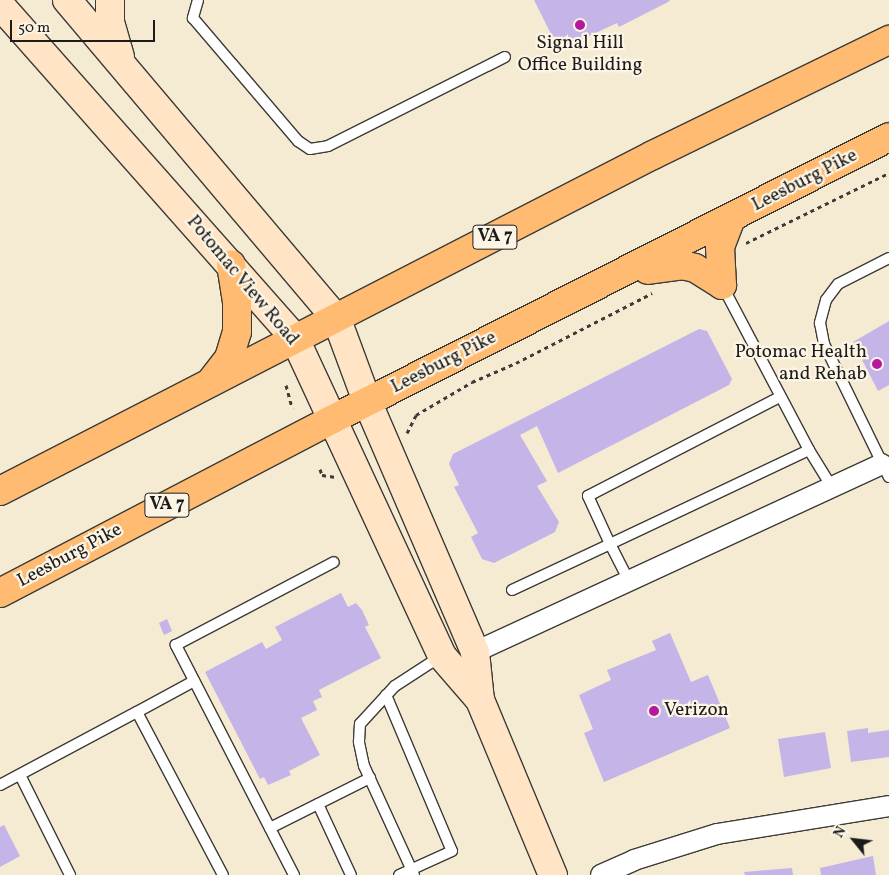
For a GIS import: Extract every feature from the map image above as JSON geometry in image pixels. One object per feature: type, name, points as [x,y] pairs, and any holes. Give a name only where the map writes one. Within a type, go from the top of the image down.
[{"type":"highway","name":"VA 7","points":[[0,491],[294,339],[338,320],[653,155],[889,40]]},
{"type":"highway","name":"Leesburg Pike","points":[[0,593],[367,401],[624,274],[889,137]]},
{"type":"highway","points":[[722,286],[720,247],[731,219]]},
{"type":"highway","points":[[209,383],[229,358],[237,332],[237,302],[231,264]]},
{"type":"highway","points":[[624,274],[682,265],[695,268],[722,286]]},
{"type":"main road","name":"Potomac View Road","points":[[67,0],[338,320],[367,401],[475,652],[480,700],[553,875]]},
{"type":"main road","points":[[110,0],[110,22],[122,63]]},
{"type":"main road","name":"Potomac View Road","points":[[0,5],[231,264],[294,339],[334,419],[442,656],[480,700]]},
{"type":"street","points":[[475,652],[833,489],[886,470]]},
{"type":"street","points":[[601,875],[642,858],[717,834],[889,806]]},
{"type":"lane","points":[[198,0],[193,18],[298,141],[310,149],[328,146],[505,57]]},
{"type":"lane","points":[[886,470],[824,344],[820,323],[826,300],[838,284],[889,258]]},
{"type":"lane","points":[[722,286],[780,397],[833,489]]},
{"type":"lane","points":[[630,583],[588,496],[780,397]]},
{"type":"lane","points":[[512,590],[809,450]]},
{"type":"lane","points":[[294,875],[176,645],[334,562]]},
{"type":"lane","points":[[412,872],[370,778],[358,742],[360,724],[386,694],[414,672],[442,656]]},
{"type":"lane","points":[[0,785],[194,681]]},
{"type":"lane","points":[[386,694],[452,851],[412,872],[400,875]]},
{"type":"lane","points":[[137,712],[223,875]]},
{"type":"lane","points":[[20,774],[70,875]]},
{"type":"lane","points":[[270,828],[370,778]]},
{"type":"lane","points":[[318,804],[351,875]]},
{"type":"path","points":[[738,247],[889,172]]},
{"type":"path","points":[[408,441],[407,430],[412,419],[472,382],[516,364],[654,292]]},
{"type":"path","points":[[286,384],[292,408]]},
{"type":"path","points":[[320,468],[322,475],[332,479],[338,476]]},
{"type":"building","name":"Signal Hill Office Building","points":[[534,0],[670,1],[619,27],[617,23],[559,50]]},
{"type":"building","name":"Potomac Health and Rehab","points":[[889,321],[889,385],[878,391],[853,342]]},
{"type":"building","points":[[699,329],[707,331],[732,379],[729,385],[558,473],[537,426],[520,435],[547,481],[537,486],[559,522],[555,532],[494,563],[482,559],[471,537],[478,533],[454,487],[459,485],[449,464],[453,454]]},
{"type":"building","points":[[341,593],[348,607],[356,603],[362,610],[369,625],[365,627],[381,658],[319,690],[322,697],[313,701],[317,710],[301,718],[320,755],[289,771],[291,775],[268,785],[264,777],[260,779],[205,672],[262,642],[266,649],[282,640],[275,627]]},
{"type":"building","points":[[167,619],[172,631],[164,635],[159,623]]},
{"type":"building","name":"Verizon","points":[[670,633],[691,682],[708,675],[730,728],[604,782],[584,733],[593,729],[579,695],[611,680],[607,670],[656,650],[652,641]]},
{"type":"building","points":[[868,728],[868,733],[889,730],[889,757],[851,762],[847,731]]},
{"type":"building","points":[[825,732],[831,768],[784,777],[778,739]]},
{"type":"building","points":[[4,825],[20,856],[0,867],[0,827]]},
{"type":"building","points":[[873,856],[876,875],[821,875],[820,868]]},
{"type":"building","points":[[792,868],[793,875],[745,875],[744,872]]},
{"type":"place","name":"Signal Hill Office Building","points":[[580,25]]},
{"type":"place","name":"Potomac Health and Rehab","points":[[877,364]]},
{"type":"place","name":"Verizon","points":[[654,711]]}]
